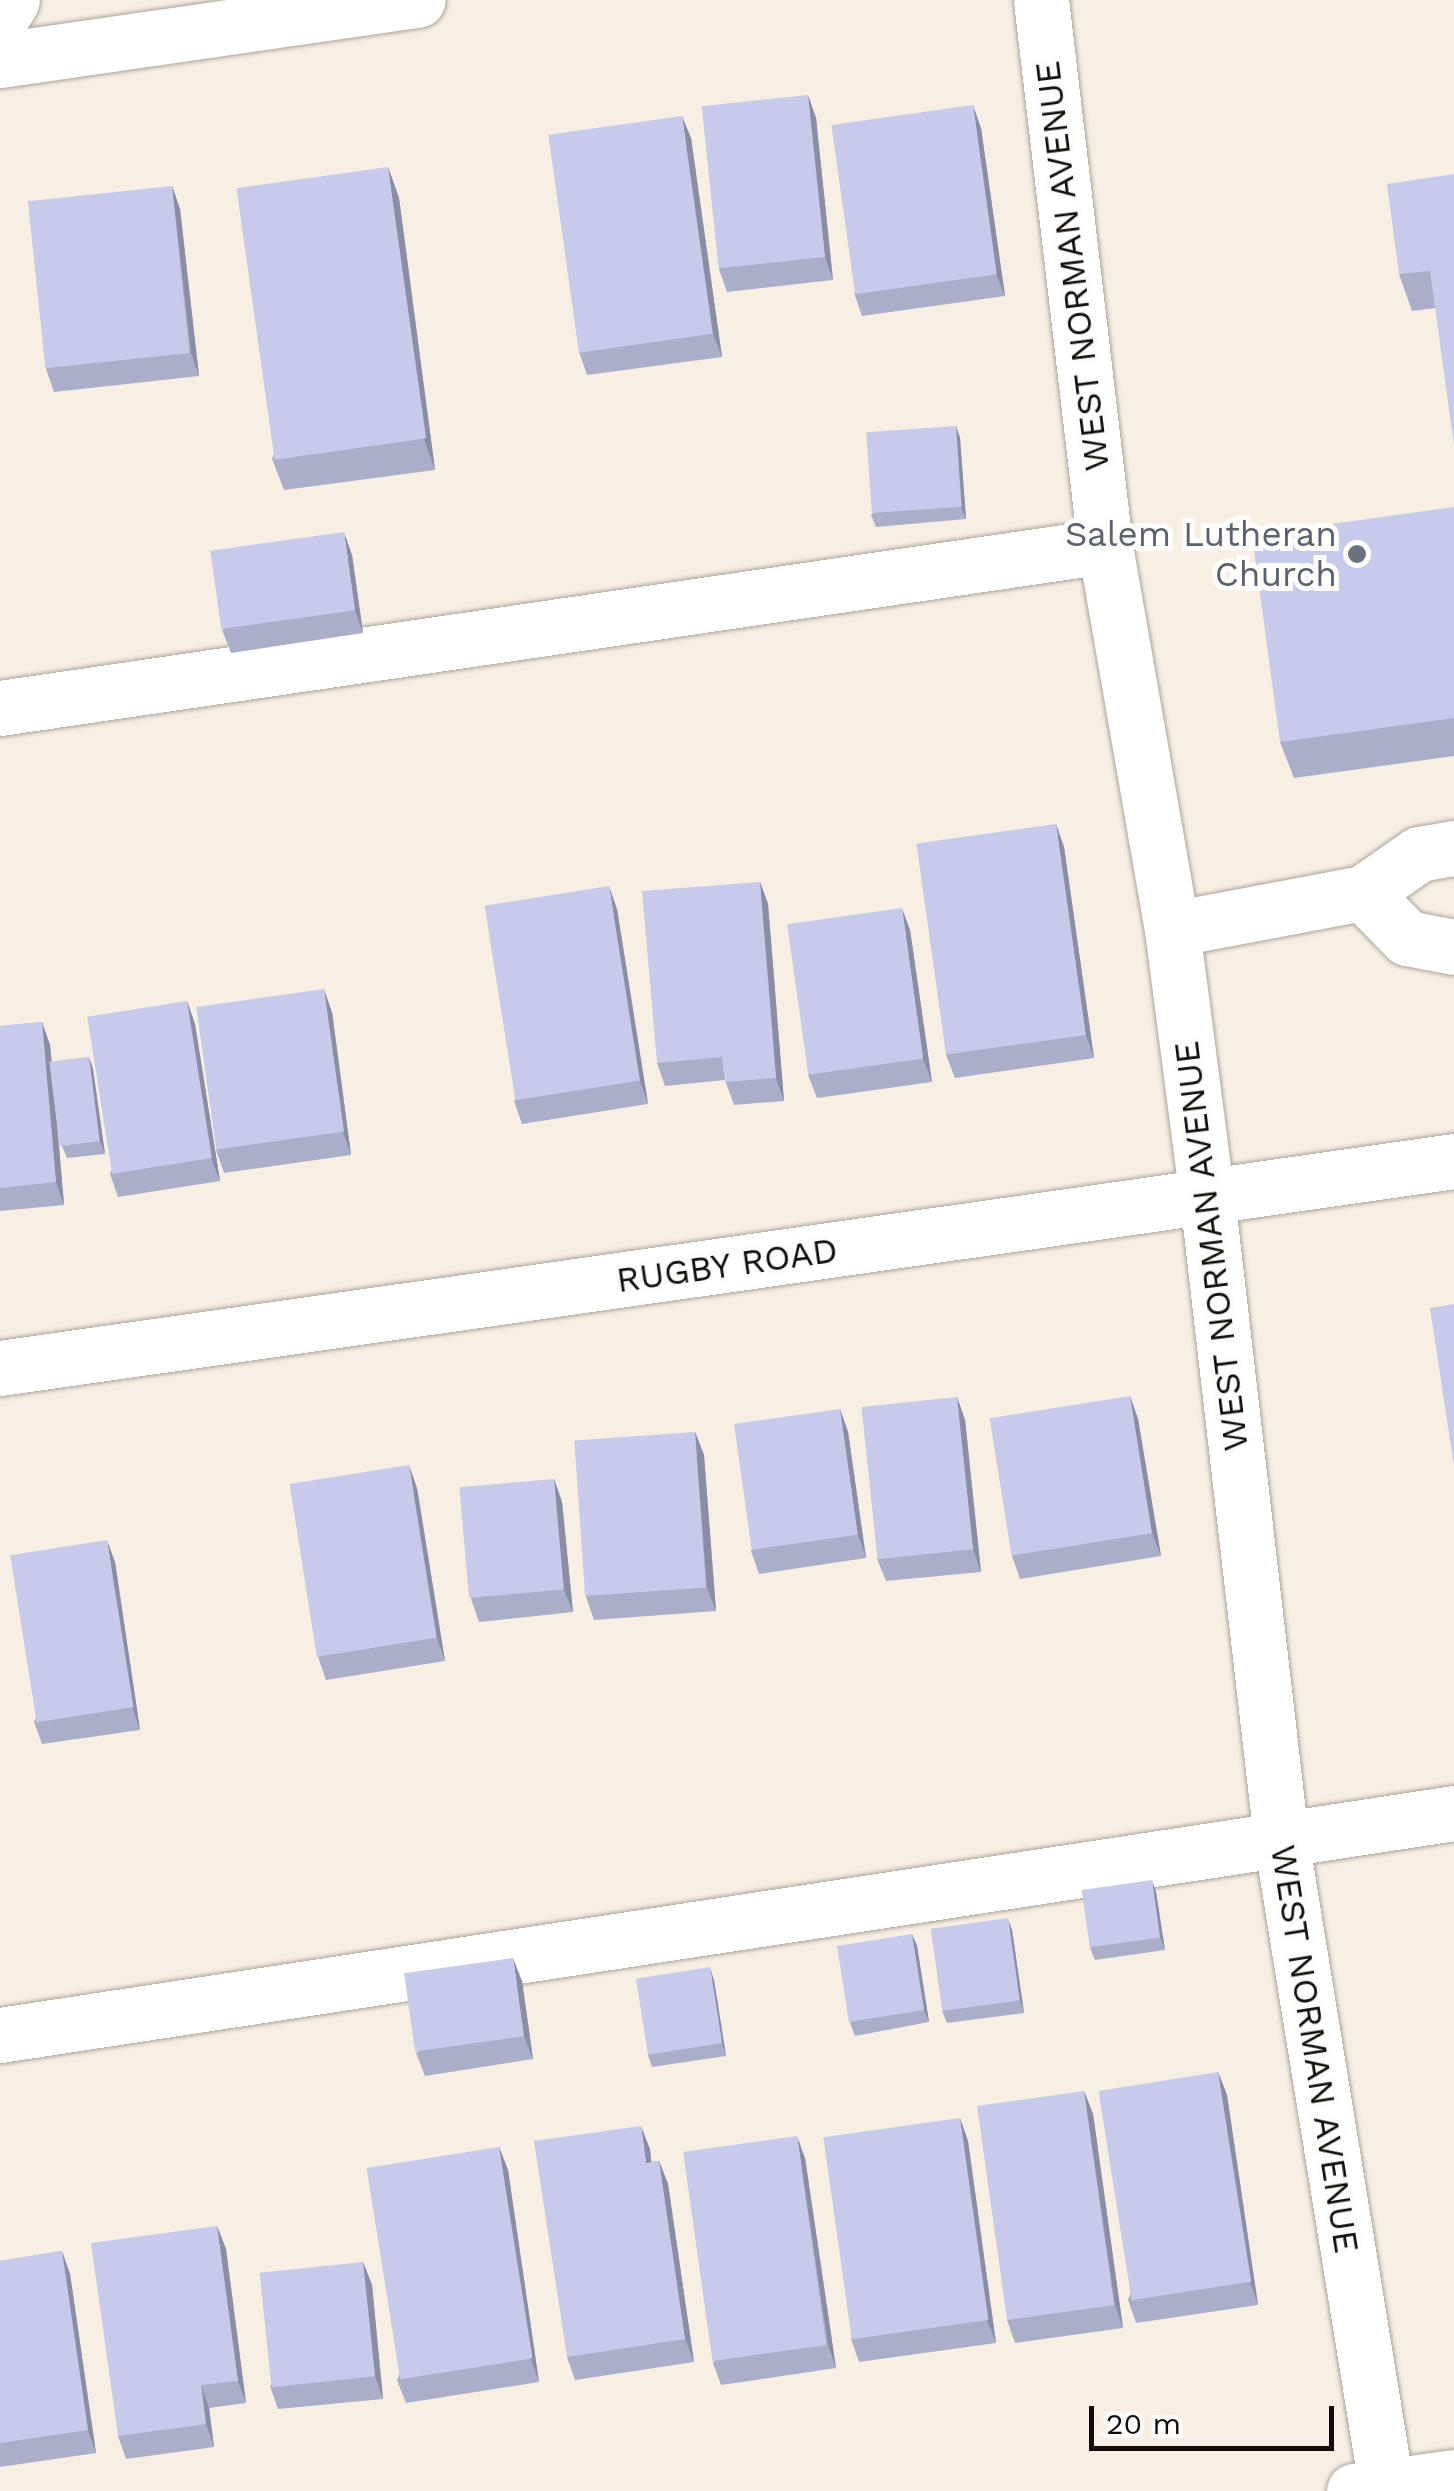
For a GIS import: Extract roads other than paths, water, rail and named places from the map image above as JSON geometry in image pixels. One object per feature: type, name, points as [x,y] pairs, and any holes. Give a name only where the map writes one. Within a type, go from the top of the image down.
[{"type":"street","points":[[0,20],[12,0]]},
{"type":"street","points":[[0,60],[418,0]]},
{"type":"street","name":"WEST NORMAN AVENUE","points":[[1041,0],[1106,546],[1172,929],[1281,1839],[1376,2490]]},
{"type":"street","points":[[0,708],[1106,546]]},
{"type":"street","points":[[1172,929],[1363,893],[1418,854],[1454,848]]},
{"type":"street","points":[[1363,893],[1407,938],[1454,946]]},
{"type":"street","name":"RUGBY ROAD","points":[[0,1368],[1454,1161]]},
{"type":"street","points":[[0,2035],[1454,1813]]},
{"type":"street","points":[[1376,2490],[1454,2476]]},
{"type":"place","name":"Salem Lutheran Church","points":[[1357,554]]}]
